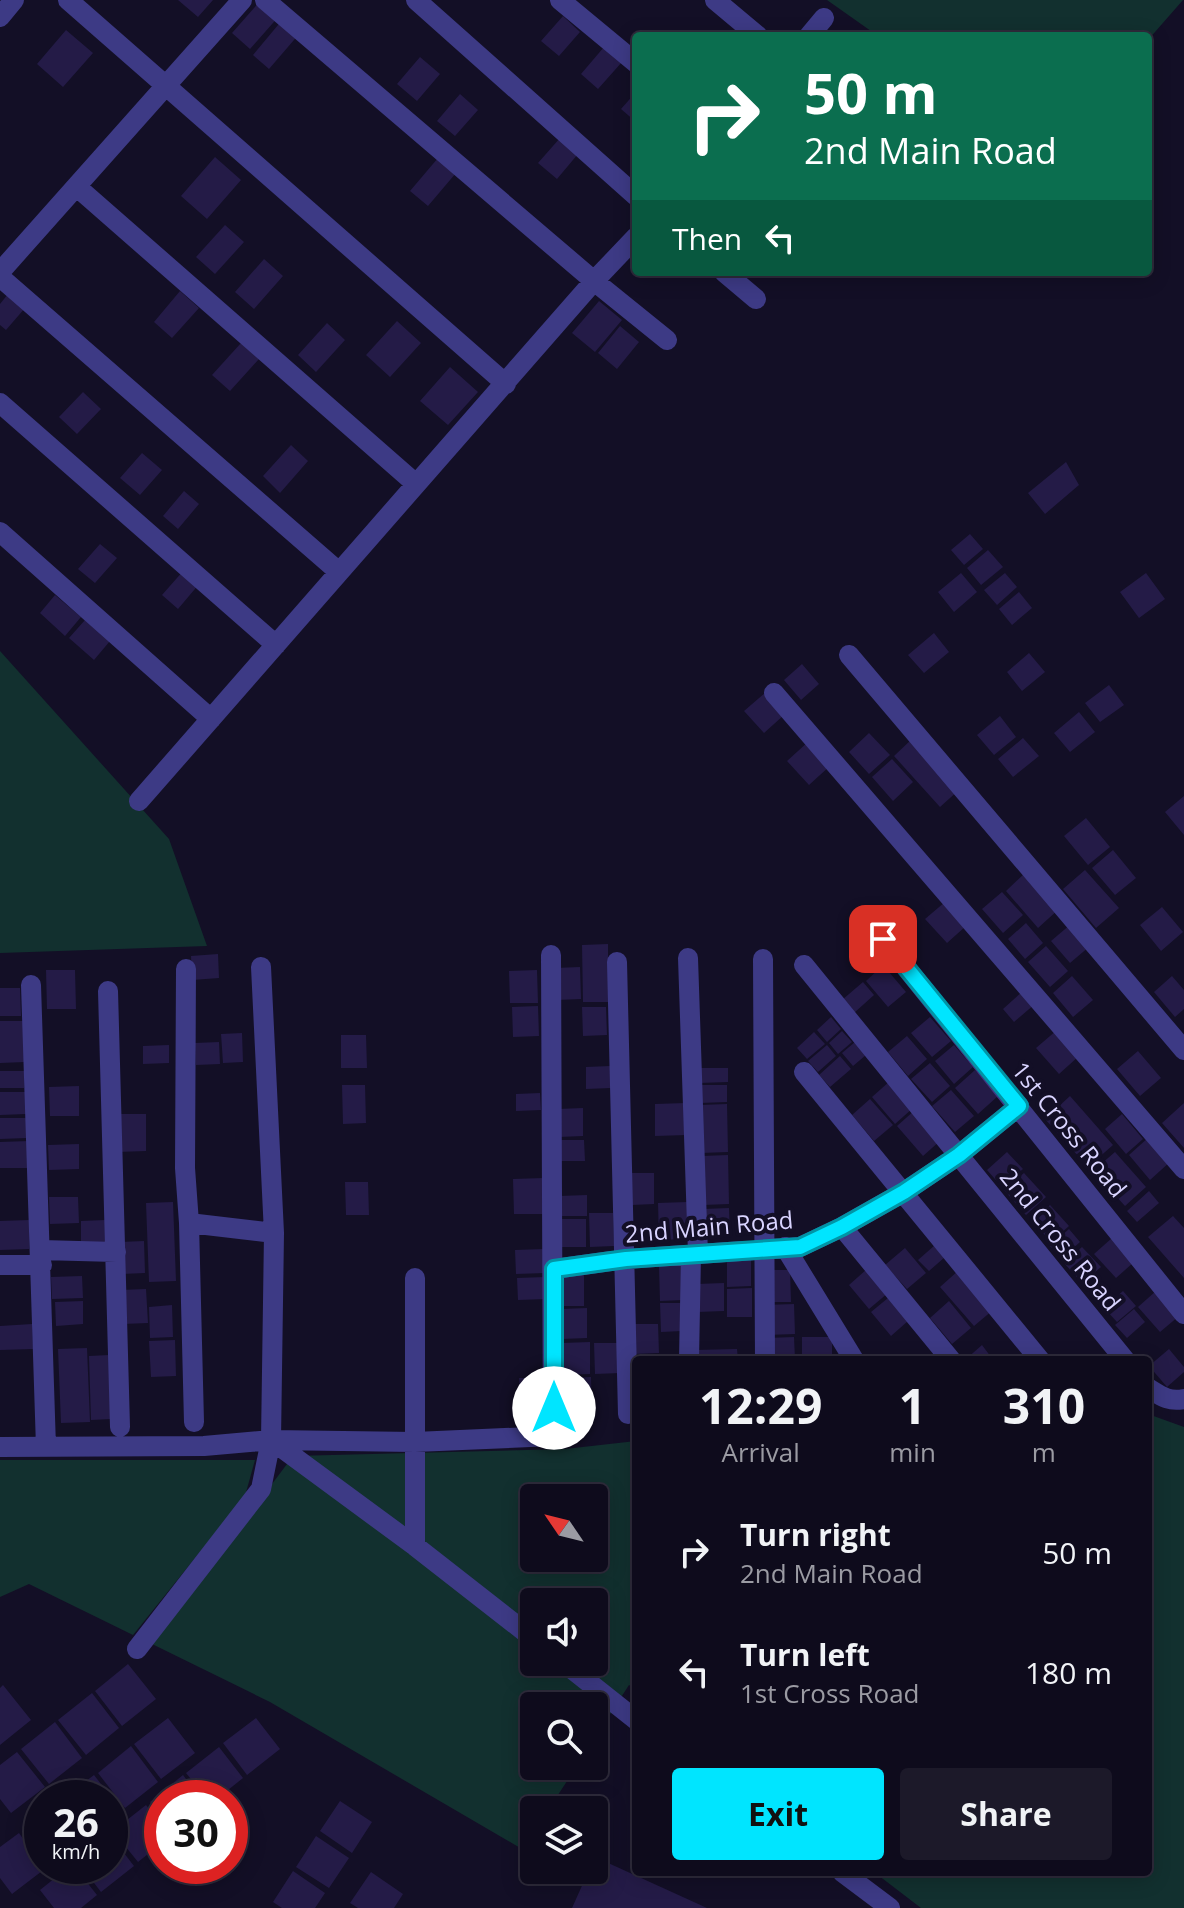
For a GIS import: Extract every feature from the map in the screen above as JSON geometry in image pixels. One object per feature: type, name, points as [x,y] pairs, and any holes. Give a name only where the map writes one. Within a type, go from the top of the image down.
[{"type":"street","points":[[0,17],[14,0]]},
{"type":"street","points":[[68,0],[506,384]]},
{"type":"street","points":[[242,0],[0,275],[339,572]]},
{"type":"street","points":[[265,0],[667,340]]},
{"type":"street","points":[[416,0],[632,192]]},
{"type":"street","points":[[560,0],[632,60]]},
{"type":"street","points":[[715,0],[753,32]]},
{"type":"street","points":[[812,32],[824,18]]},
{"type":"street","points":[[77,187],[416,484]]},
{"type":"street","points":[[139,801],[632,241]]},
{"type":"street","points":[[729,276],[756,299]]},
{"type":"street","points":[[0,403],[276,645]]},
{"type":"street","points":[[0,532],[211,719]]},
{"type":"street","points":[[849,655],[1184,1050]]},
{"type":"street","points":[[774,693],[1184,1169]]},
{"type":"street","name":"1st Cross Road","points":[[883,939],[1184,1314]]},
{"type":"street","points":[[0,1447],[204,1446],[271,1440],[415,1442],[553,1436],[551,955]]},
{"type":"street","points":[[688,958],[695,1254],[689,1356]]},
{"type":"street","points":[[763,959],[765,1356]]},
{"type":"street","points":[[617,962],[628,1414]]},
{"type":"street","name":"2nd Cross Road","points":[[804,965],[1122,1356]]},
{"type":"street","points":[[137,1649],[261,1489],[271,1440],[274,1233],[261,967]]},
{"type":"street","points":[[186,969],[185,1168],[194,1422]]},
{"type":"street","points":[[31,985],[46,1447]]},
{"type":"street","points":[[108,991],[120,1427]]},
{"type":"street","points":[[804,1072],[1037,1356]]},
{"type":"street","name":"2nd Main Road","points":[[554,1269],[626,1259],[800,1247],[904,1192],[959,1155],[1019,1106]]},
{"type":"street","points":[[189,1223],[274,1233]]},
{"type":"street","points":[[842,1227],[948,1356]]},
{"type":"street","points":[[785,1247],[852,1356]]},
{"type":"street","points":[[0,1265],[42,1257],[116,1252]]},
{"type":"street","points":[[415,1278],[415,1546]]},
{"type":"street","points":[[1152,1390],[1173,1401],[1184,1399]]},
{"type":"street","points":[[271,1440],[520,1628]]},
{"type":"street","points":[[581,1676],[632,1717]]},
{"type":"street","points":[[847,1876],[890,1908]]},
{"type":"green space","points":[[827,0],[1183,0],[1152,35],[1152,32],[872,32]]},
{"type":"green space","points":[[0,651],[169,839],[207,946],[0,953]]},
{"type":"green space","points":[[1152,1415],[1184,1427],[1184,1908],[921,1908],[879,1876],[1152,1876]]},
{"type":"green space","points":[[632,1441],[632,1687],[629,1685],[608,1717],[608,1692],[520,1692],[520,1780],[568,1780],[557,1796],[520,1796],[520,1848],[270,1702],[152,1644],[293,1456],[565,1449]]},
{"type":"green space","points":[[0,1460],[255,1460],[245,1496],[133,1635],[29,1584],[0,1597]]},
{"type":"building","points":[[178,0],[213,0],[198,17]]},
{"type":"building","points":[[261,0],[280,15],[250,49],[232,33]]},
{"type":"building","points":[[563,16],[580,32],[559,56],[541,41]]},
{"type":"building","points":[[283,19],[300,33],[269,69],[253,55]]},
{"type":"building","points":[[66,30],[93,53],[63,87],[37,64]]},
{"type":"building","points":[[604,47],[622,62],[598,89],[581,74]]},
{"type":"building","points":[[420,57],[440,74],[417,101],[397,84]]},
{"type":"building","points":[[460,94],[478,110],[455,136],[437,121]]},
{"type":"building","points":[[632,97],[632,119],[621,109]]},
{"type":"building","points":[[560,138],[578,154],[557,179],[538,163]]},
{"type":"building","points":[[215,157],[241,180],[207,219],[181,196]]},
{"type":"building","points":[[438,158],[456,173],[428,206],[410,191]]},
{"type":"building","points":[[225,225],[244,242],[215,274],[196,257]]},
{"type":"building","points":[[264,259],[283,276],[254,309],[235,292]]},
{"type":"building","points":[[180,291],[199,308],[172,338],[154,322]]},
{"type":"building","points":[[8,294],[25,308],[6,330],[0,325],[0,304]]},
{"type":"building","points":[[599,301],[622,320],[595,352],[572,333]]},
{"type":"building","points":[[397,321],[421,343],[390,377],[366,355]]},
{"type":"building","points":[[327,323],[345,340],[316,372],[298,355]]},
{"type":"building","points":[[620,326],[639,342],[617,369],[598,353]]},
{"type":"building","points":[[241,343],[259,359],[230,391],[212,375]]},
{"type":"building","points":[[450,367],[478,392],[448,425],[420,401]]},
{"type":"building","points":[[83,392],[101,409],[77,434],[59,417]]},
{"type":"building","points":[[291,445],[308,461],[280,493],[263,476]]},
{"type":"building","points":[[142,453],[162,470],[140,495],[120,478]]},
{"type":"building","points":[[1066,462],[1079,485],[1045,514],[1028,493]]},
{"type":"building","points":[[184,491],[199,504],[178,529],[163,516]]},
{"type":"building","points":[[970,534],[983,549],[964,565],[951,550]]},
{"type":"building","points":[[100,544],[117,558],[95,583],[78,569]]},
{"type":"building","points":[[988,550],[1003,567],[981,585],[967,568]]},
{"type":"building","points":[[184,570],[200,583],[178,609],[162,595]]},
{"type":"building","points":[[961,573],[977,592],[954,612],[938,592]]},
{"type":"building","points":[[1005,573],[1017,587],[997,605],[984,590]]},
{"type":"building","points":[[1146,573],[1165,599],[1139,618],[1120,592]]},
{"type":"building","points":[[1019,592],[1032,608],[1012,625],[999,609]]},
{"type":"building","points":[[55,595],[81,617],[65,636],[40,613]]},
{"type":"building","points":[[85,620],[110,641],[94,660],[69,638]]},
{"type":"building","points":[[934,633],[949,652],[924,673],[908,655]]},
{"type":"building","points":[[1029,653],[1045,672],[1022,691],[1007,672]]},
{"type":"building","points":[[802,664],[819,684],[801,700],[784,680]]},
{"type":"building","points":[[1109,685],[1124,705],[1100,722],[1085,703]]},
{"type":"building","points":[[765,693],[784,715],[764,733],[744,711]]},
{"type":"building","points":[[1079,712],[1095,732],[1070,752],[1054,733]]},
{"type":"building","points":[[1000,716],[1016,737],[994,755],[977,735]]},
{"type":"building","points":[[869,733],[890,755],[869,774],[849,752]]},
{"type":"building","points":[[913,738],[960,789],[940,807],[894,756]]},
{"type":"building","points":[[1023,738],[1039,756],[1013,777],[998,759]]},
{"type":"building","points":[[809,741],[831,765],[809,785],[787,761]]},
{"type":"building","points":[[892,759],[913,782],[893,801],[872,777]]},
{"type":"building","points":[[1184,796],[1184,835],[1165,812]]},
{"type":"building","points":[[1086,818],[1110,847],[1088,865],[1064,836]]},
{"type":"building","points":[[1113,850],[1136,878],[1115,895],[1092,868]]},
{"type":"building","points":[[1085,870],[1119,908],[1096,928],[1063,889]]},
{"type":"building","points":[[1026,872],[1059,909],[1038,928],[1006,891]]},
{"type":"building","points":[[1002,892],[1023,915],[1003,933],[982,909]]},
{"type":"building","points":[[945,902],[966,926],[947,943],[925,919]]},
{"type":"building","points":[[1162,907],[1183,932],[1161,951],[1140,925]]},
{"type":"building","points":[[1026,923],[1043,943],[1025,959],[1008,939]]},
{"type":"building","points":[[1071,924],[1090,946],[1070,963],[1051,941]]},
{"type":"building","points":[[608,944],[608,1002],[583,1002],[582,945]]},
{"type":"building","points":[[1046,946],[1068,971],[1050,987],[1028,962]]},
{"type":"building","points":[[218,954],[219,978],[192,980],[191,956]]},
{"type":"building","points":[[883,965],[906,992],[888,1007],[866,981]]},
{"type":"building","points":[[580,967],[581,999],[556,1000],[555,968]]},
{"type":"building","points":[[46,970],[75,970],[76,1009],[47,1009]]},
{"type":"building","points":[[537,970],[538,1003],[510,1003],[509,971]]},
{"type":"building","points":[[1072,976],[1093,1000],[1073,1017],[1053,993]]},
{"type":"building","points":[[1172,976],[1184,990],[1184,1009],[1175,1017],[1154,992]]},
{"type":"building","points":[[863,982],[874,995],[854,1013],[842,1000]]},
{"type":"building","points":[[0,988],[20,988],[21,1016],[0,1016]]},
{"type":"building","points":[[1023,991],[1035,1004],[1014,1022],[1003,1009]]},
{"type":"building","points":[[538,1006],[539,1036],[513,1037],[512,1007]]},
{"type":"building","points":[[582,1007],[606,1007],[607,1035],[583,1036]]},
{"type":"building","points":[[831,1017],[841,1029],[827,1042],[817,1030]]},
{"type":"building","points":[[930,1017],[951,1041],[932,1057],[911,1033]]},
{"type":"building","points":[[0,1021],[24,1021],[25,1062],[0,1063]]},
{"type":"building","points":[[1057,1030],[1079,1056],[1059,1074],[1036,1048]]},
{"type":"building","points":[[842,1031],[852,1042],[838,1054],[829,1043]]},
{"type":"building","points":[[814,1032],[825,1044],[807,1059],[797,1048]]},
{"type":"building","points":[[242,1033],[243,1062],[223,1063],[221,1034]]},
{"type":"building","points":[[341,1035],[366,1035],[367,1068],[341,1068]]},
{"type":"building","points":[[907,1036],[927,1059],[908,1076],[888,1052]]},
{"type":"building","points":[[219,1042],[220,1064],[196,1065],[195,1043]]},
{"type":"building","points":[[855,1042],[866,1055],[853,1066],[842,1053]]},
{"type":"building","points":[[169,1045],[169,1063],[143,1064],[143,1046]]},
{"type":"building","points":[[827,1045],[836,1056],[818,1072],[808,1061]]},
{"type":"building","points":[[954,1045],[973,1067],[954,1084],[935,1061]]},
{"type":"building","points":[[1138,1051],[1161,1078],[1140,1096],[1117,1069]]},
{"type":"building","points":[[840,1056],[851,1069],[830,1087],[819,1075]]},
{"type":"building","points":[[930,1063],[950,1086],[932,1102],[911,1079]]},
{"type":"building","points":[[610,1066],[611,1088],[586,1089],[586,1067]]},
{"type":"building","points":[[699,1068],[728,1068],[728,1082],[699,1083]]},
{"type":"building","points":[[975,1070],[998,1096],[978,1114],[955,1088]]},
{"type":"building","points":[[0,1071],[24,1071],[24,1088],[0,1088]]},
{"type":"building","points":[[890,1081],[913,1108],[895,1124],[872,1097]]},
{"type":"building","points":[[342,1085],[365,1085],[366,1123],[343,1124]]},
{"type":"building","points":[[700,1085],[727,1085],[727,1102],[700,1103]]},
{"type":"building","points":[[79,1086],[79,1116],[50,1116],[49,1087]]},
{"type":"building","points":[[951,1090],[974,1116],[955,1132],[932,1106]]},
{"type":"building","points":[[0,1092],[26,1092],[26,1114],[0,1115]]},
{"type":"building","points":[[540,1093],[541,1110],[516,1111],[516,1094]]},
{"type":"building","points":[[1070,1096],[1113,1145],[1088,1167],[1045,1119]]},
{"type":"building","points":[[870,1099],[893,1125],[874,1141],[852,1115]]},
{"type":"building","points":[[686,1103],[687,1135],[655,1136],[655,1104]]},
{"type":"building","points":[[1184,1103],[1184,1148],[1162,1123]]},
{"type":"building","points":[[727,1104],[728,1152],[701,1153],[700,1105]]},
{"type":"building","points":[[583,1108],[583,1136],[559,1137],[558,1109]]},
{"type":"building","points":[[915,1110],[941,1140],[923,1156],[897,1126]]},
{"type":"building","points":[[117,1114],[146,1114],[146,1151],[117,1152]]},
{"type":"building","points":[[1122,1114],[1143,1139],[1126,1154],[1105,1129]]},
{"type":"building","points":[[0,1118],[27,1118],[27,1138],[0,1139]]},
{"type":"building","points":[[1149,1137],[1171,1161],[1150,1180],[1129,1155]]},
{"type":"building","points":[[558,1140],[584,1140],[585,1161],[559,1161]]},
{"type":"building","points":[[29,1141],[29,1168],[0,1168],[0,1142]]},
{"type":"building","points":[[79,1144],[79,1169],[49,1170],[48,1145]]},
{"type":"building","points":[[1007,1152],[1023,1169],[1002,1187],[987,1170]]},
{"type":"building","points":[[1115,1152],[1146,1187],[1125,1206],[1093,1171]]},
{"type":"building","points":[[728,1155],[729,1204],[703,1205],[702,1156]]},
{"type":"building","points":[[631,1173],[654,1173],[654,1204],[632,1205]]},
{"type":"building","points":[[1024,1173],[1046,1197],[1026,1215],[1004,1190]]},
{"type":"building","points":[[544,1178],[544,1214],[514,1214],[513,1179]]},
{"type":"building","points":[[345,1182],[368,1182],[369,1215],[346,1215]]},
{"type":"building","points":[[1149,1191],[1159,1203],[1137,1222],[1127,1211]]},
{"type":"building","points":[[587,1195],[587,1216],[560,1216],[559,1196]]},
{"type":"building","points":[[49,1197],[78,1197],[79,1223],[50,1224]]},
{"type":"building","points":[[173,1202],[176,1281],[149,1282],[146,1203]]},
{"type":"building","points":[[687,1202],[688,1239],[659,1240],[658,1203]]},
{"type":"building","points":[[1050,1205],[1069,1226],[1051,1242],[1032,1221]]},
{"type":"building","points":[[729,1208],[730,1234],[704,1235],[703,1209]]},
{"type":"building","points":[[589,1213],[613,1213],[614,1246],[590,1247]]},
{"type":"building","points":[[1173,1216],[1184,1228],[1184,1278],[1148,1237]]},
{"type":"building","points":[[560,1219],[586,1219],[586,1247],[561,1247]]},
{"type":"building","points":[[29,1220],[29,1249],[0,1250],[0,1221]]},
{"type":"building","points":[[105,1220],[105,1244],[81,1245],[81,1221]]},
{"type":"building","points":[[1069,1229],[1080,1242],[1061,1259],[1050,1246]]},
{"type":"building","points":[[1112,1238],[1134,1262],[1116,1278],[1094,1254]]},
{"type":"building","points":[[144,1241],[145,1273],[122,1274],[120,1242]]},
{"type":"building","points":[[935,1245],[945,1257],[929,1271],[918,1260]]},
{"type":"building","points":[[1082,1247],[1101,1267],[1082,1283],[1064,1263]]},
{"type":"building","points":[[905,1248],[926,1273],[907,1289],[885,1265]]},
{"type":"building","points":[[544,1249],[545,1273],[516,1274],[515,1250]]},
{"type":"building","points":[[751,1258],[751,1286],[727,1287],[727,1259]]},
{"type":"building","points":[[682,1265],[683,1300],[660,1301],[659,1266]]},
{"type":"building","points":[[867,1269],[888,1293],[869,1309],[849,1285]]},
{"type":"building","points":[[766,1270],[790,1270],[791,1302],[767,1302]]},
{"type":"building","points":[[959,1270],[993,1310],[974,1326],[940,1287]]},
{"type":"building","points":[[561,1275],[584,1275],[584,1306],[562,1306]]},
{"type":"building","points":[[82,1276],[83,1298],[52,1299],[51,1277]]},
{"type":"building","points":[[545,1277],[546,1299],[518,1300],[517,1278]]},
{"type":"building","points":[[724,1283],[724,1311],[697,1312],[697,1284]]},
{"type":"building","points":[[752,1288],[752,1317],[727,1317],[727,1289]]},
{"type":"building","points":[[146,1289],[148,1323],[123,1324],[121,1290]]},
{"type":"building","points":[[1123,1291],[1136,1306],[1117,1322],[1104,1308]]},
{"type":"building","points":[[1156,1291],[1179,1316],[1160,1332],[1138,1307]]},
{"type":"building","points":[[888,1298],[908,1321],[891,1336],[871,1312]]},
{"type":"building","points":[[83,1301],[83,1324],[56,1326],[55,1302]]},
{"type":"building","points":[[949,1301],[971,1328],[952,1344],[930,1318]]},
{"type":"building","points":[[660,1303],[682,1303],[682,1331],[661,1332]]},
{"type":"building","points":[[794,1304],[795,1334],[766,1335],[765,1305]]},
{"type":"building","points":[[172,1305],[173,1337],[150,1338],[149,1307]]},
{"type":"building","points":[[587,1308],[587,1338],[562,1339],[561,1309]]},
{"type":"building","points":[[1134,1309],[1145,1322],[1127,1338],[1115,1325]]},
{"type":"building","points":[[32,1324],[33,1349],[0,1350],[0,1326]]},
{"type":"building","points":[[633,1324],[658,1324],[659,1353],[633,1354]]},
{"type":"building","points":[[794,1337],[795,1356],[767,1356],[767,1338]]},
{"type":"building","points":[[802,1337],[832,1337],[832,1356],[802,1356]]},
{"type":"building","points":[[175,1340],[176,1376],[151,1377],[149,1341]]},
{"type":"building","points":[[590,1342],[590,1374],[562,1375],[562,1343]]},
{"type":"building","points":[[594,1343],[619,1343],[620,1373],[595,1374]]},
{"type":"building","points":[[982,1345],[990,1356],[970,1356]]},
{"type":"building","points":[[87,1348],[90,1422],[61,1423],[58,1349]]},
{"type":"building","points":[[737,1349],[738,1356],[696,1356],[695,1350]]},
{"type":"building","points":[[1169,1349],[1184,1367],[1184,1372],[1167,1387],[1152,1370],[1152,1363]]},
{"type":"building","points":[[109,1355],[111,1419],[91,1420],[89,1356]]},
{"type":"building","points":[[591,1377],[592,1409],[564,1410],[563,1378]]},
{"type":"building","points":[[519,1378],[548,1378],[548,1396],[520,1397]]},
{"type":"building","points":[[519,1399],[548,1399],[548,1414],[519,1415]]},
{"type":"building","points":[[128,1664],[156,1699],[122,1726],[95,1691]]},
{"type":"building","points":[[3,1685],[31,1720],[0,1745],[0,1688]]},
{"type":"building","points":[[92,1693],[119,1728],[86,1755],[58,1720]]},
{"type":"building","points":[[168,1718],[195,1753],[161,1779],[134,1744]]},
{"type":"building","points":[[256,1718],[280,1749],[247,1775],[223,1743]]},
{"type":"building","points":[[55,1722],[82,1758],[54,1780],[46,1780],[21,1749]]},
{"type":"building","points":[[131,1746],[156,1780],[144,1780],[144,1793],[128,1806],[128,1780],[103,1780],[98,1773]]},
{"type":"building","points":[[219,1747],[243,1778],[192,1780],[186,1773]]},
{"type":"building","points":[[17,1752],[39,1780],[24,1780],[24,1803],[11,1813],[0,1799],[0,1765]]},
{"type":"building","points":[[340,1801],[372,1822],[352,1853],[320,1831]]},
{"type":"building","points":[[144,1807],[144,1857],[138,1862],[128,1850],[128,1819]]},
{"type":"building","points":[[19,1833],[24,1840],[25,1884],[12,1894],[0,1878],[0,1847]]},
{"type":"building","points":[[316,1836],[349,1858],[329,1888],[296,1867]]},
{"type":"building","points":[[608,1863],[707,1908],[572,1908],[583,1884],[608,1884]]},
{"type":"building","points":[[293,1871],[325,1893],[315,1908],[282,1908],[273,1902]]},
{"type":"building","points":[[371,1872],[403,1894],[394,1908],[358,1908],[350,1903]]},
{"type":"building","points":[[48,1884],[88,1884],[97,1895],[81,1908],[54,1908],[40,1890]]},
{"type":"building","points":[[95,1884],[111,1884],[101,1892]]},
{"type":"route","points":[[554,1408],[554,1269],[626,1259],[800,1247],[904,1192],[959,1155],[1019,1106],[883,939]]}]
